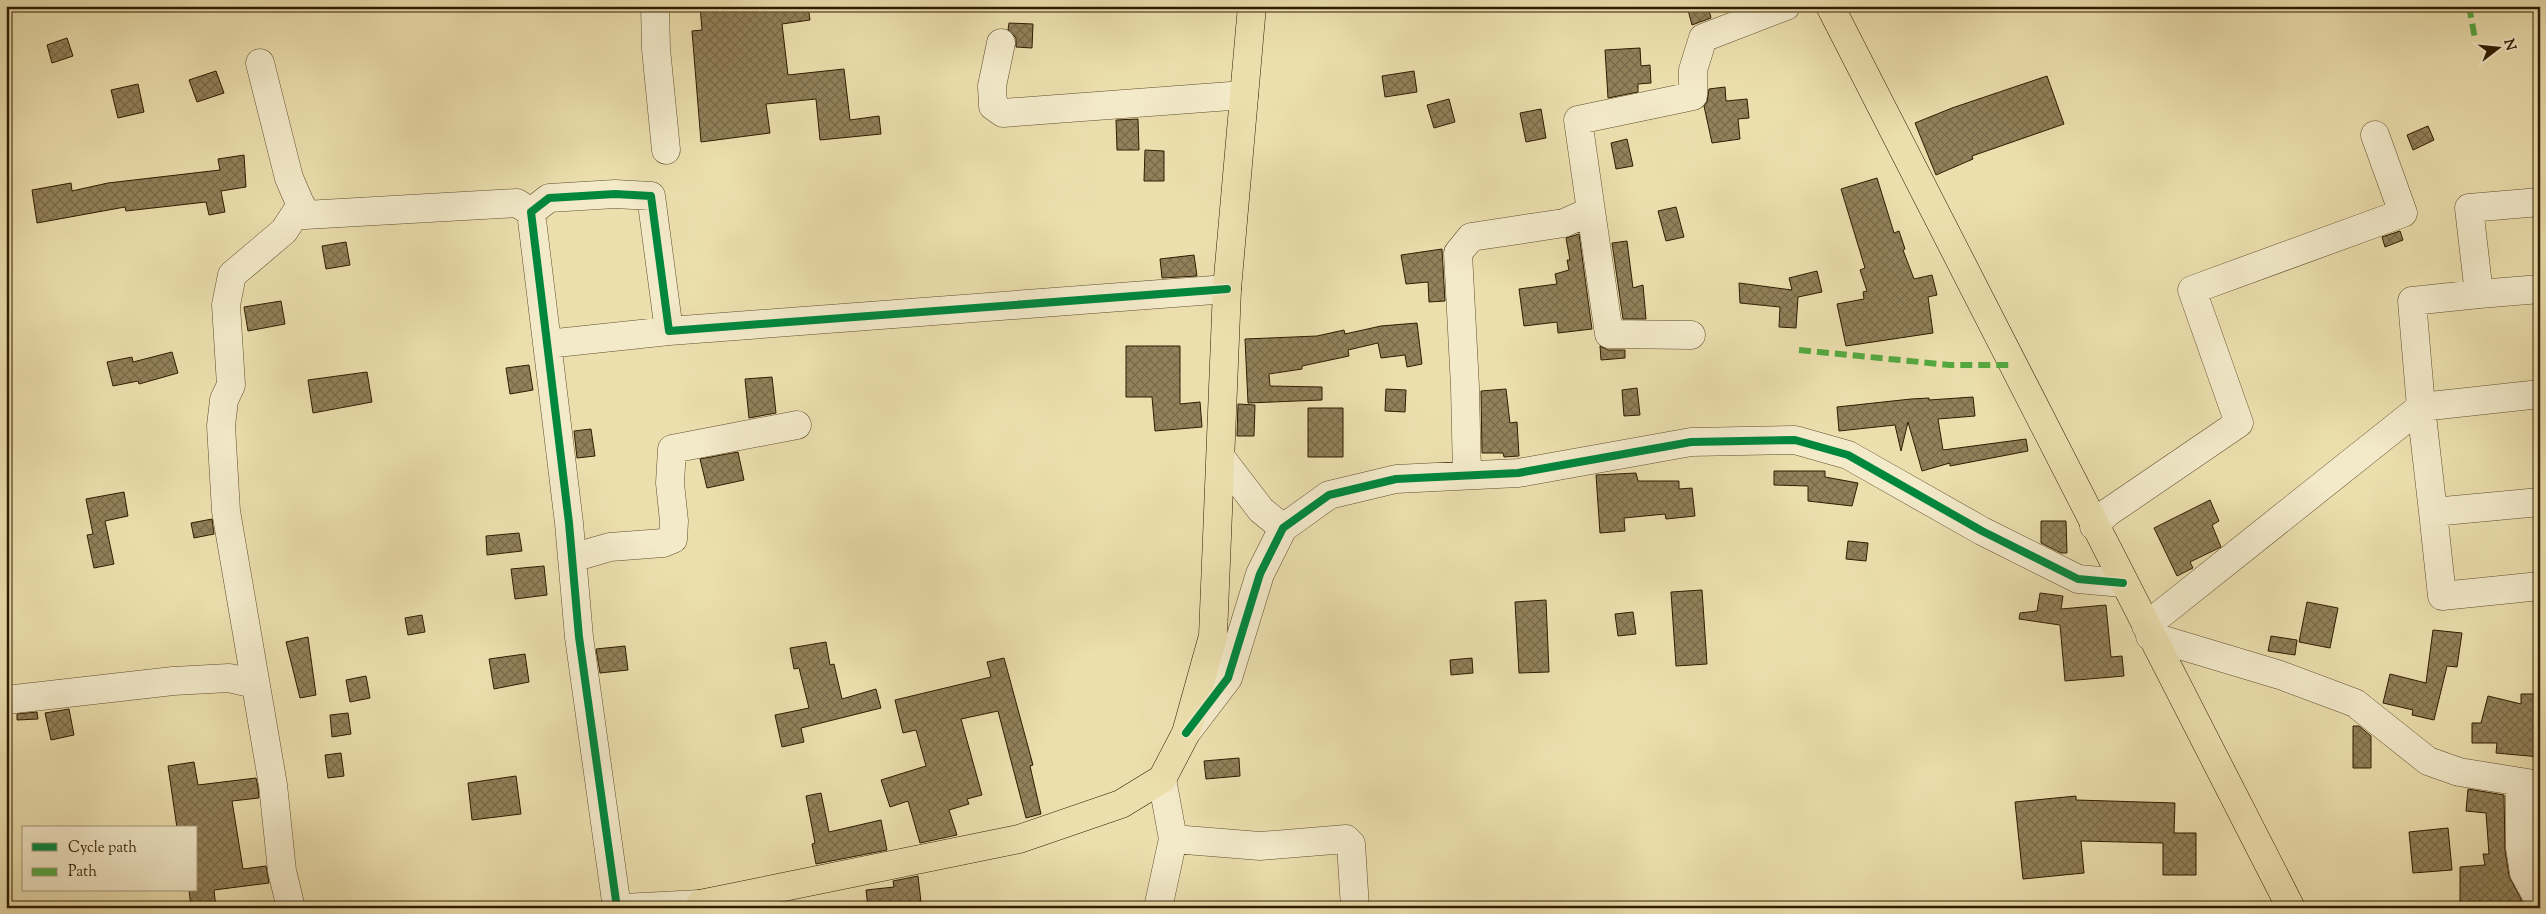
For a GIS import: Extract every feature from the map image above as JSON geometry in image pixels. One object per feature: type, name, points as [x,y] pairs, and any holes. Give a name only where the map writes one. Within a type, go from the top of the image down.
[{"type":"main road","points":[[700,906],[1019,839],[1121,804],[1162,779],[1186,733],[1213,636],[1222,459],[1227,289],[1252,6]]},
{"type":"main road","points":[[1834,9],[2094,526],[2291,908]]},
{"type":"street","points":[[654,6],[656,49],[666,150]]},
{"type":"street","points":[[1691,335],[1609,334],[1578,120],[1693,96],[1694,70],[1703,38],[1786,6]]},
{"type":"street","points":[[1001,43],[992,86],[993,106],[1003,112],[1244,95]]},
{"type":"street","points":[[260,63],[289,178],[306,215],[517,203],[532,212]]},
{"type":"street","points":[[2094,526],[2107,513],[2239,423],[2192,290],[2402,213],[2375,135]]},
{"type":"street","points":[[532,212],[549,198],[614,194],[651,196],[669,331]]},
{"type":"street","points":[[2479,294],[2470,208],[2540,202]]},
{"type":"street","points":[[291,908],[282,871],[273,785],[226,511],[222,426],[224,400],[230,385],[226,305],[232,275],[284,231],[301,204]]},
{"type":"street","points":[[1467,475],[1465,387],[1458,253],[1471,237],[1564,223],[1591,211]]},
{"type":"street","points":[[532,212],[572,558],[579,637],[617,908]]},
{"type":"street","points":[[547,344],[669,331],[1227,289]]},
{"type":"street","points":[[2540,289],[2412,301],[2421,407],[2442,596],[2540,586]]},
{"type":"street","points":[[2148,631],[2421,407],[2540,394]]},
{"type":"street","points":[[572,558],[610,547],[663,542],[673,539],[674,521],[670,483],[672,449],[797,425]]},
{"type":"street","points":[[1186,733],[1228,678],[1260,574],[1283,528],[1329,495],[1396,479],[1518,473],[1691,442],[1795,440],[1848,455],[1982,531],[2078,579],[2123,583]]},
{"type":"street","points":[[1222,459],[1261,510],[1283,528]]},
{"type":"street","points":[[2433,512],[2540,502]]},
{"type":"street","points":[[2148,631],[2280,675],[2355,703],[2428,761],[2459,772],[2530,783],[2520,848],[2524,873],[2540,902]]},
{"type":"street","points":[[6,700],[173,681],[229,678],[256,684]]},
{"type":"street","points":[[1158,908],[1173,839],[1162,779]]},
{"type":"street","points":[[1173,839],[1260,846],[1346,840],[1351,844],[1355,908]]},
{"type":"street","points":[[623,908],[700,906]]},
{"type":"building","points":[[700,6],[808,6],[810,20],[782,24],[788,75],[844,69],[850,120],[879,116],[881,134],[820,140],[816,99],[766,104],[770,133],[701,142],[692,31],[702,30]]},
{"type":"building","points":[[1708,6],[1711,18],[1692,25],[1688,10]]},
{"type":"building","points":[[1009,23],[1033,24],[1032,48],[1016,47],[1016,38],[1008,30]]},
{"type":"building","points":[[67,38],[73,56],[52,63],[47,45]]},
{"type":"building","points":[[1640,48],[1641,66],[1650,65],[1651,83],[1638,84],[1638,92],[1608,98],[1605,50]]},
{"type":"building","points":[[216,71],[224,93],[197,102],[189,80]]},
{"type":"building","points":[[1414,71],[1417,92],[1385,97],[1382,76]]},
{"type":"building","points":[[2047,76],[2064,124],[1972,156],[1973,159],[1936,175],[1915,123],[1952,108]]},
{"type":"building","points":[[138,84],[144,112],[118,118],[111,90]]},
{"type":"building","points":[[1725,87],[1726,101],[1747,99],[1749,118],[1738,119],[1740,139],[1712,143],[1704,106],[1707,102],[1709,89]]},
{"type":"building","points":[[1449,99],[1455,122],[1434,128],[1427,105]]},
{"type":"building","points":[[1541,109],[1546,138],[1526,142],[1520,113]]},
{"type":"building","points":[[1138,119],[1139,150],[1117,150],[1116,120]]},
{"type":"building","points":[[2428,126],[2434,140],[2413,150],[2407,135]]},
{"type":"building","points":[[1627,139],[1633,166],[1616,169],[1611,143]]},
{"type":"building","points":[[1145,150],[1164,151],[1164,181],[1144,181]]},
{"type":"building","points":[[244,155],[246,187],[221,191],[225,212],[209,215],[206,202],[126,211],[125,207],[37,223],[32,190],[71,183],[72,191],[108,183],[220,170],[218,159]]},
{"type":"building","points":[[1877,178],[1894,233],[1899,231],[1905,249],[1903,250],[1914,279],[1932,275],[1937,295],[1928,297],[1933,333],[1846,346],[1837,304],[1864,299],[1863,292],[1867,291],[1860,270],[1865,268],[1841,189]]},
{"type":"building","points":[[1676,207],[1684,237],[1666,241],[1658,211]]},
{"type":"building","points":[[2400,231],[2403,240],[2385,247],[2382,237]]},
{"type":"building","points":[[1579,234],[1592,329],[1558,333],[1557,322],[1524,326],[1519,289],[1557,284],[1555,274],[1569,270],[1567,260],[1570,260],[1566,238]]},
{"type":"building","points":[[1627,241],[1633,288],[1643,285],[1646,319],[1623,319],[1612,243]]},
{"type":"building","points":[[346,242],[350,265],[326,269],[322,246]]},
{"type":"building","points":[[1442,249],[1445,301],[1429,302],[1428,282],[1406,284],[1401,255]]},
{"type":"building","points":[[1194,255],[1197,276],[1162,278],[1160,259]]},
{"type":"building","points":[[1817,271],[1822,292],[1798,297],[1796,328],[1779,327],[1780,307],[1740,303],[1739,283],[1792,290],[1789,278]]},
{"type":"building","points":[[281,301],[285,324],[248,331],[244,307]]},
{"type":"building","points":[[1417,323],[1422,364],[1407,367],[1405,355],[1381,358],[1378,343],[1348,350],[1349,356],[1302,366],[1302,369],[1269,374],[1270,386],[1322,387],[1322,400],[1248,403],[1245,339],[1317,336],[1344,330],[1345,334],[1381,326]]},
{"type":"building","points":[[1126,346],[1180,346],[1180,404],[1200,402],[1202,427],[1155,431],[1152,397],[1126,397]]},
{"type":"building","points":[[1600,346],[1608,350],[1625,350],[1625,358],[1601,360]]},
{"type":"building","points":[[172,352],[178,373],[139,384],[138,381],[113,386],[107,362],[132,357],[133,362]]},
{"type":"building","points":[[529,365],[533,390],[510,394],[506,368]]},
{"type":"building","points":[[367,372],[372,402],[313,413],[308,380]]},
{"type":"building","points":[[772,377],[776,413],[749,418],[745,379]]},
{"type":"building","points":[[1637,388],[1640,415],[1624,416],[1622,390]]},
{"type":"building","points":[[1386,389],[1406,390],[1405,412],[1385,411]]},
{"type":"building","points":[[1506,389],[1510,423],[1517,422],[1519,456],[1504,457],[1503,453],[1482,453],[1481,391]]},
{"type":"building","points":[[1973,397],[1975,416],[1938,419],[1943,450],[2026,439],[2028,451],[1950,466],[1950,463],[1922,471],[1908,422],[1901,451],[1895,425],[1839,431],[1837,407],[1911,399],[1929,398],[1929,400]]},
{"type":"building","points":[[1238,404],[1255,405],[1254,436],[1237,436]]},
{"type":"building","points":[[1308,408],[1343,408],[1343,457],[1308,457]]},
{"type":"building","points":[[591,429],[595,456],[577,458],[574,431]]},
{"type":"building","points":[[738,452],[744,480],[707,488],[700,459]]},
{"type":"building","points":[[1774,471],[1825,471],[1825,477],[1858,483],[1852,506],[1808,501],[1808,486],[1774,485]]},
{"type":"building","points":[[1636,473],[1638,481],[1679,481],[1679,489],[1692,488],[1695,516],[1666,519],[1665,514],[1624,518],[1625,531],[1600,533],[1596,475]]},
{"type":"building","points":[[124,492],[128,516],[105,521],[114,564],[94,568],[87,535],[93,534],[86,499]]},
{"type":"building","points":[[2210,500],[2219,521],[2212,525],[2221,547],[2190,562],[2193,568],[2177,576],[2154,528]]},
{"type":"building","points":[[212,519],[214,534],[194,538],[191,523]]},
{"type":"building","points":[[2041,521],[2066,521],[2067,553],[2061,553],[2041,543]]},
{"type":"building","points":[[519,533],[522,551],[487,555],[486,536]]},
{"type":"building","points":[[1848,541],[1868,543],[1866,561],[1846,559]]},
{"type":"building","points":[[544,566],[547,595],[515,599],[511,569]]},
{"type":"building","points":[[1702,590],[1707,664],[1676,666],[1671,592]]},
{"type":"building","points":[[2040,593],[2063,596],[2061,609],[2106,605],[2111,657],[2122,656],[2124,676],[2065,681],[2060,625],[2019,619],[2020,613],[2037,611]]},
{"type":"building","points":[[1546,600],[1549,672],[1519,673],[1515,602]]},
{"type":"building","points":[[2307,602],[2338,608],[2330,648],[2299,642]]},
{"type":"building","points":[[1633,612],[1636,634],[1618,636],[1615,614]]},
{"type":"building","points":[[422,615],[425,632],[408,635],[405,618]]},
{"type":"building","points":[[2433,630],[2462,633],[2457,667],[2447,666],[2434,720],[2412,715],[2413,710],[2383,703],[2390,674],[2426,683]]},
{"type":"building","points":[[2271,636],[2297,640],[2295,655],[2268,651]]},
{"type":"building","points":[[308,637],[316,695],[300,698],[286,642]]},
{"type":"building","points":[[826,642],[830,665],[834,664],[842,699],[876,689],[881,708],[801,728],[804,742],[782,747],[775,715],[809,708],[799,668],[794,669],[790,648]]},
{"type":"building","points":[[625,646],[628,670],[600,673],[596,649]]},
{"type":"building","points":[[525,654],[529,682],[494,689],[489,659]]},
{"type":"building","points":[[1004,658],[1033,765],[1030,766],[1041,814],[1026,818],[998,711],[961,719],[982,795],[967,799],[969,804],[949,810],[957,835],[920,843],[908,801],[890,807],[881,780],[926,766],[916,730],[903,733],[895,700],[991,677],[987,662]]},
{"type":"building","points":[[1472,658],[1473,673],[1451,675],[1450,660]]},
{"type":"building","points":[[366,676],[370,698],[350,702],[346,680]]},
{"type":"building","points":[[2521,694],[2536,694],[2536,729],[2540,730],[2540,757],[2496,753],[2497,743],[2472,743],[2472,723],[2481,723],[2488,696],[2521,704]]},
{"type":"building","points":[[69,709],[74,735],[51,740],[45,713]]},
{"type":"building","points":[[37,712],[38,719],[17,720],[17,714]]},
{"type":"building","points":[[348,713],[351,734],[332,737],[330,715]]},
{"type":"building","points":[[2353,726],[2359,726],[2371,736],[2371,768],[2353,768]]},
{"type":"building","points":[[341,753],[344,776],[328,778],[325,755]]},
{"type":"building","points":[[1239,758],[1240,776],[1206,779],[1204,761]]},
{"type":"building","points":[[194,762],[198,785],[256,778],[259,798],[232,801],[243,869],[266,866],[269,883],[214,890],[216,908],[191,908],[189,892],[198,892],[198,826],[177,826],[168,766]]},
{"type":"building","points":[[516,776],[521,814],[472,820],[468,783]]},
{"type":"building","points":[[2468,789],[2504,795],[2505,850],[2509,876],[2521,899],[2522,908],[2460,908],[2460,867],[2485,865],[2483,854],[2489,854],[2486,813],[2466,811]]},
{"type":"building","points":[[821,793],[829,832],[881,820],[887,850],[816,864],[812,844],[815,843],[806,796]]},
{"type":"building","points":[[2076,796],[2076,800],[2175,803],[2174,833],[2196,833],[2196,875],[2163,875],[2163,843],[2081,841],[2084,873],[2023,879],[2015,802]]},
{"type":"building","points":[[2536,822],[2538,822],[2540,842],[2540,869],[2536,847]]},
{"type":"building","points":[[2448,828],[2452,870],[2413,873],[2409,832]]},
{"type":"building","points":[[918,876],[921,902],[868,908],[866,890],[894,887],[893,881]]},
{"type":"marked path","points":[[2469,6],[2475,39]]},
{"type":"marked path","points":[[1799,350],[1950,365],[2012,365]]},
{"type":"cycle path","points":[[617,908],[579,637],[569,523],[531,212],[549,198],[615,194],[651,196],[669,331],[1227,289]]},
{"type":"cycle path","points":[[1186,733],[1228,678],[1260,574],[1283,528],[1329,495],[1396,479],[1518,473],[1691,442],[1795,440],[1848,455],[1982,531],[2078,579],[2123,583]]}]
